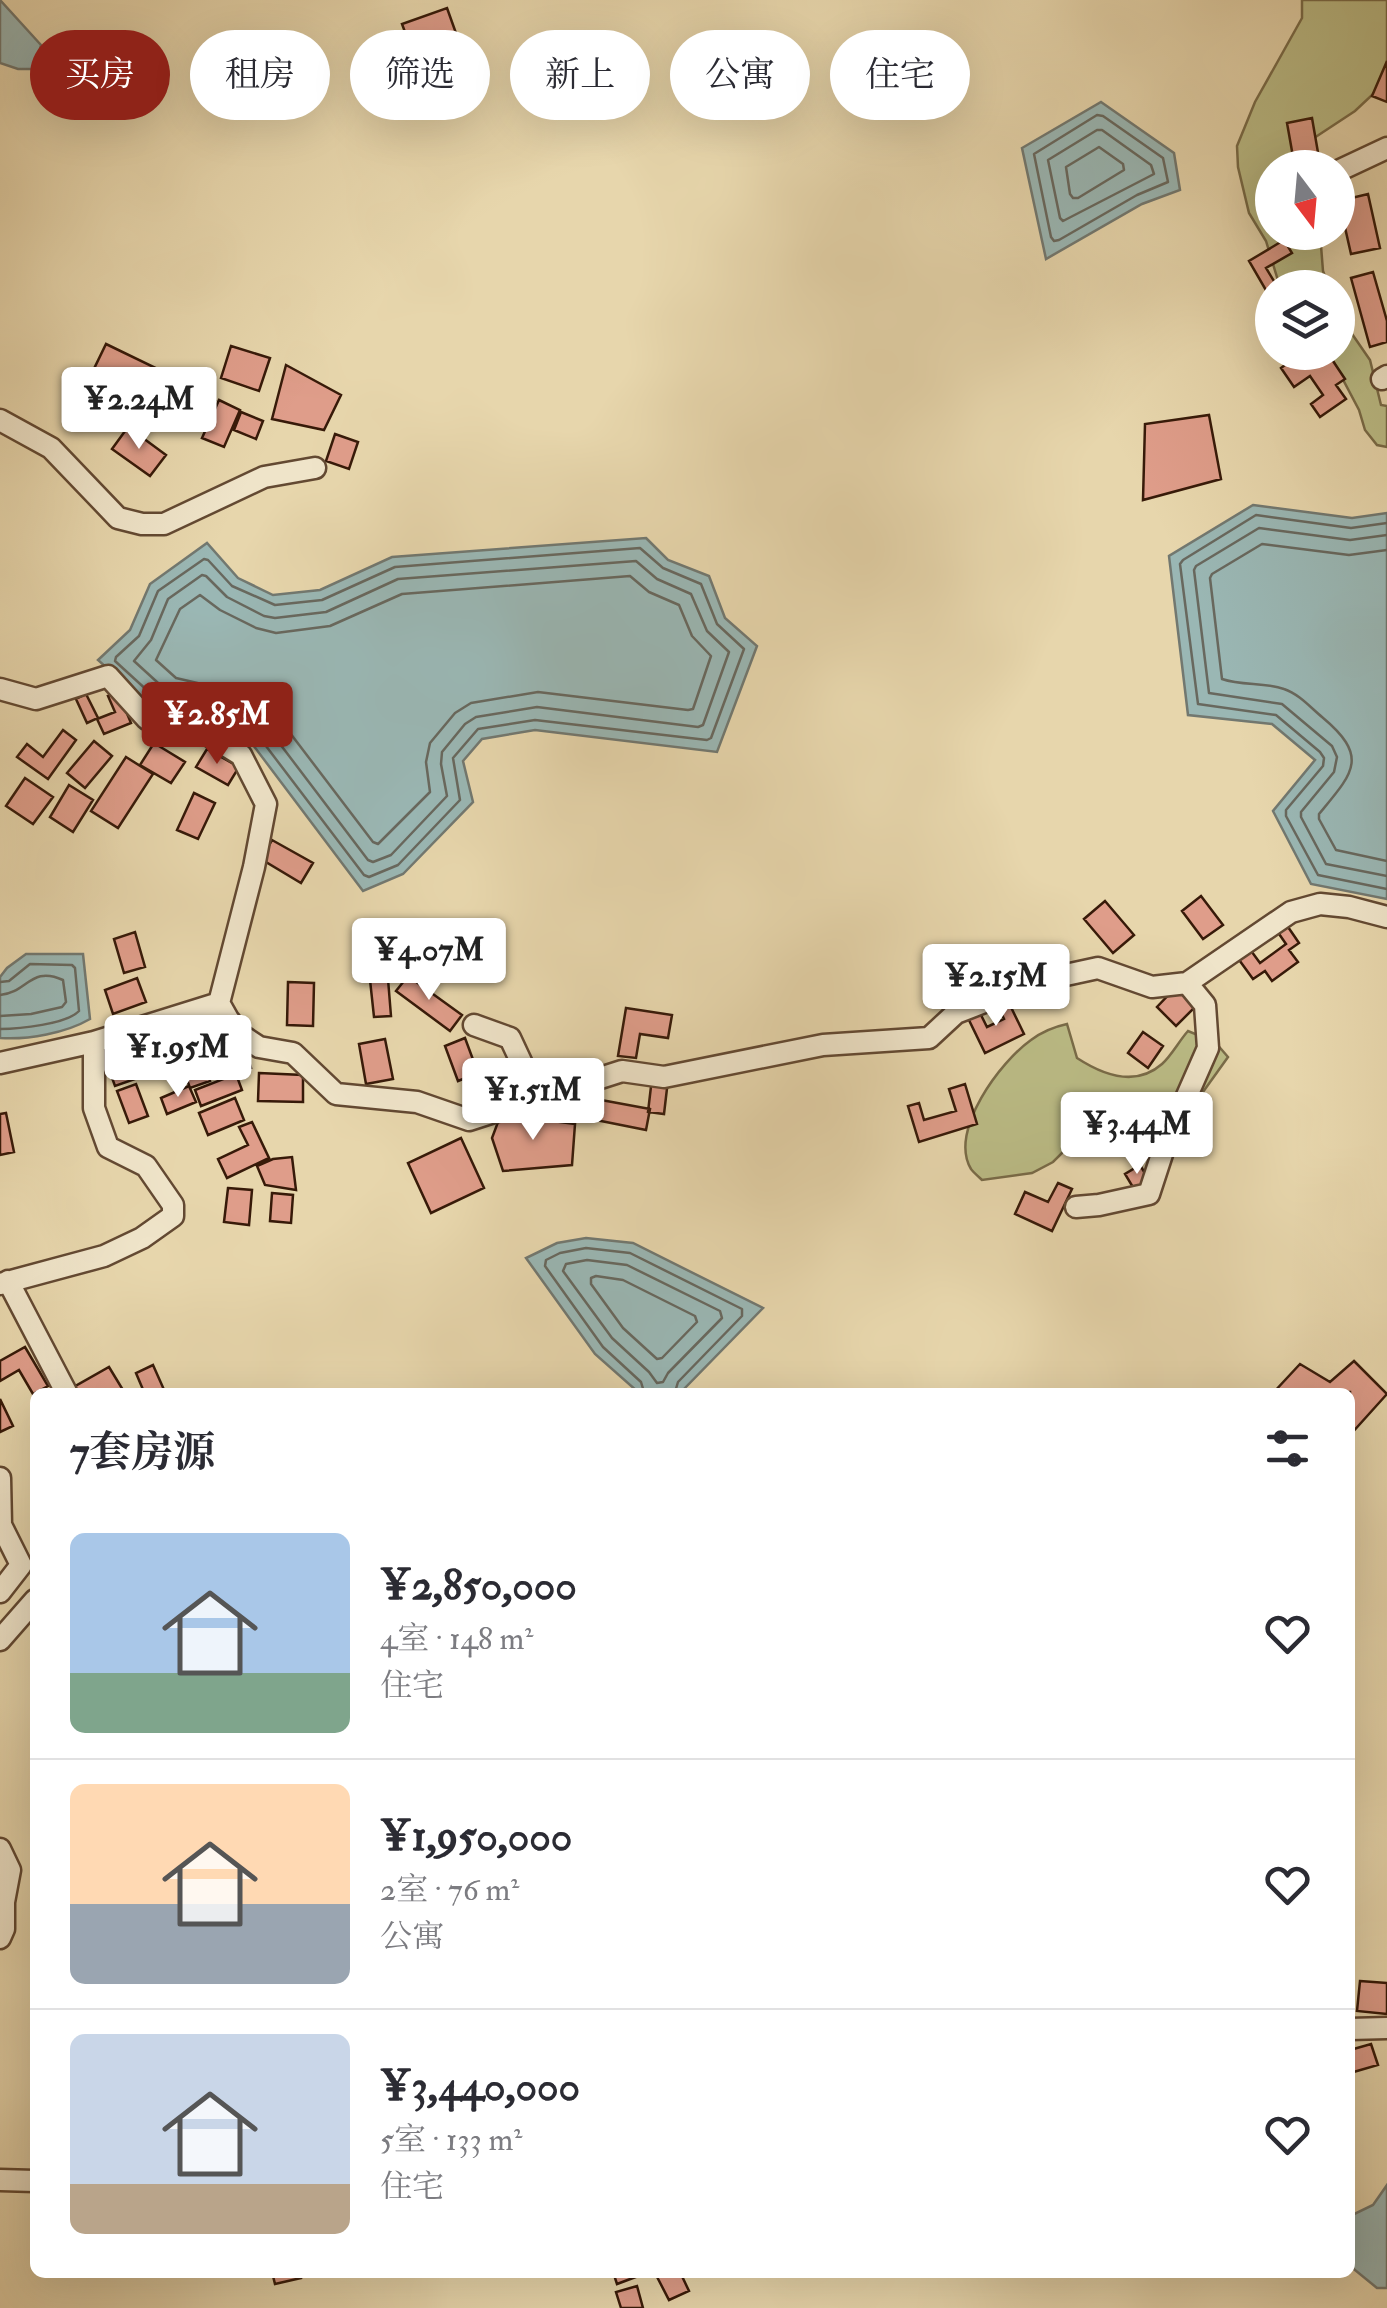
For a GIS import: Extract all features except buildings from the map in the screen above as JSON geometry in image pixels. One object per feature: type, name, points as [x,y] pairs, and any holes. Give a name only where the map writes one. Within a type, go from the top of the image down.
[{"type":"street","points":[[1355,163],[1387,148]]},
{"type":"street","points":[[0,420],[51,448],[118,518],[142,524],[164,524],[264,477],[315,468]]},
{"type":"street","points":[[0,690],[36,699],[108,676],[148,719],[207,734],[241,755],[266,804],[219,1003],[228,1019],[259,1047],[293,1052],[336,1094],[417,1102],[470,1120],[622,1071],[664,1077],[824,1045],[929,1038],[956,1013],[1038,981],[1098,968],[1152,987],[1188,983],[1291,912],[1320,904],[1349,906],[1387,917]]},
{"type":"street","points":[[1076,1207],[1148,1194],[1208,1048],[1205,1005],[1188,983]]},
{"type":"street","points":[[0,1062],[94,1042],[219,1003]]},
{"type":"street","points":[[474,1025],[510,1038],[538,1098]]},
{"type":"street","points":[[64,1388],[4,1282],[104,1256],[142,1238],[173,1216],[173,1205],[146,1166],[108,1146],[94,1108],[94,1042]]},
{"type":"street","points":[[0,1478],[1,1525],[21,1565],[0,1592]]},
{"type":"street","points":[[0,1640],[30,1606]]},
{"type":"street","points":[[0,1849],[10,1870],[0,1938]]},
{"type":"street","points":[[1355,2028],[1387,2028]]},
{"type":"street","points":[[0,2180],[30,2181]]},
{"type":"green space","points":[[1302,0],[1387,0],[1387,81],[1355,111],[1311,140],[1307,150],[1255,150],[1255,223],[1238,167],[1237,146],[1255,102],[1302,18]]},
{"type":"green space","points":[[1269,250],[1321,250],[1323,270],[1275,270]]},
{"type":"green space","points":[[1355,338],[1370,360],[1381,405],[1387,406],[1387,447],[1377,445],[1365,430],[1338,370],[1355,370]]},
{"type":"green space","points":[[1067,1024],[1077,1058],[1120,1076],[1152,1071],[1166,1060],[1188,1031],[1215,1042],[1228,1057],[1188,1113],[1163,1121],[1130,1111],[1100,1125],[1053,1162],[1032,1173],[982,1180],[971,1169],[966,1153],[966,1136],[981,1098],[1019,1050],[1044,1032]]},
{"type":"water","points":[[0,0],[30,33],[30,69],[0,63]]},
{"type":"water","points":[[1101,102],[1174,153],[1180,190],[1142,204],[1046,259],[1022,148]]},
{"type":"water","points":[[1253,505],[1352,518],[1387,513],[1387,899],[1311,884],[1273,811],[1315,760],[1272,724],[1188,715],[1169,556]]},
{"type":"water","points":[[646,538],[668,560],[709,576],[725,618],[757,646],[717,752],[535,730],[482,739],[463,761],[473,802],[403,874],[363,891],[244,733],[157,713],[98,660],[130,630],[150,584],[207,543],[238,578],[273,595],[320,590],[392,557]]},
{"type":"water","points":[[26,954],[83,954],[90,1019],[46,1034],[0,1038],[0,977]]},
{"type":"water","points":[[586,1238],[633,1243],[763,1308],[685,1388],[633,1388],[595,1354],[526,1258],[557,1243]]},
{"type":"water","points":[[1387,2185],[1387,2288],[1377,2288],[1355,2270],[1355,2214],[1373,2205]]}]
